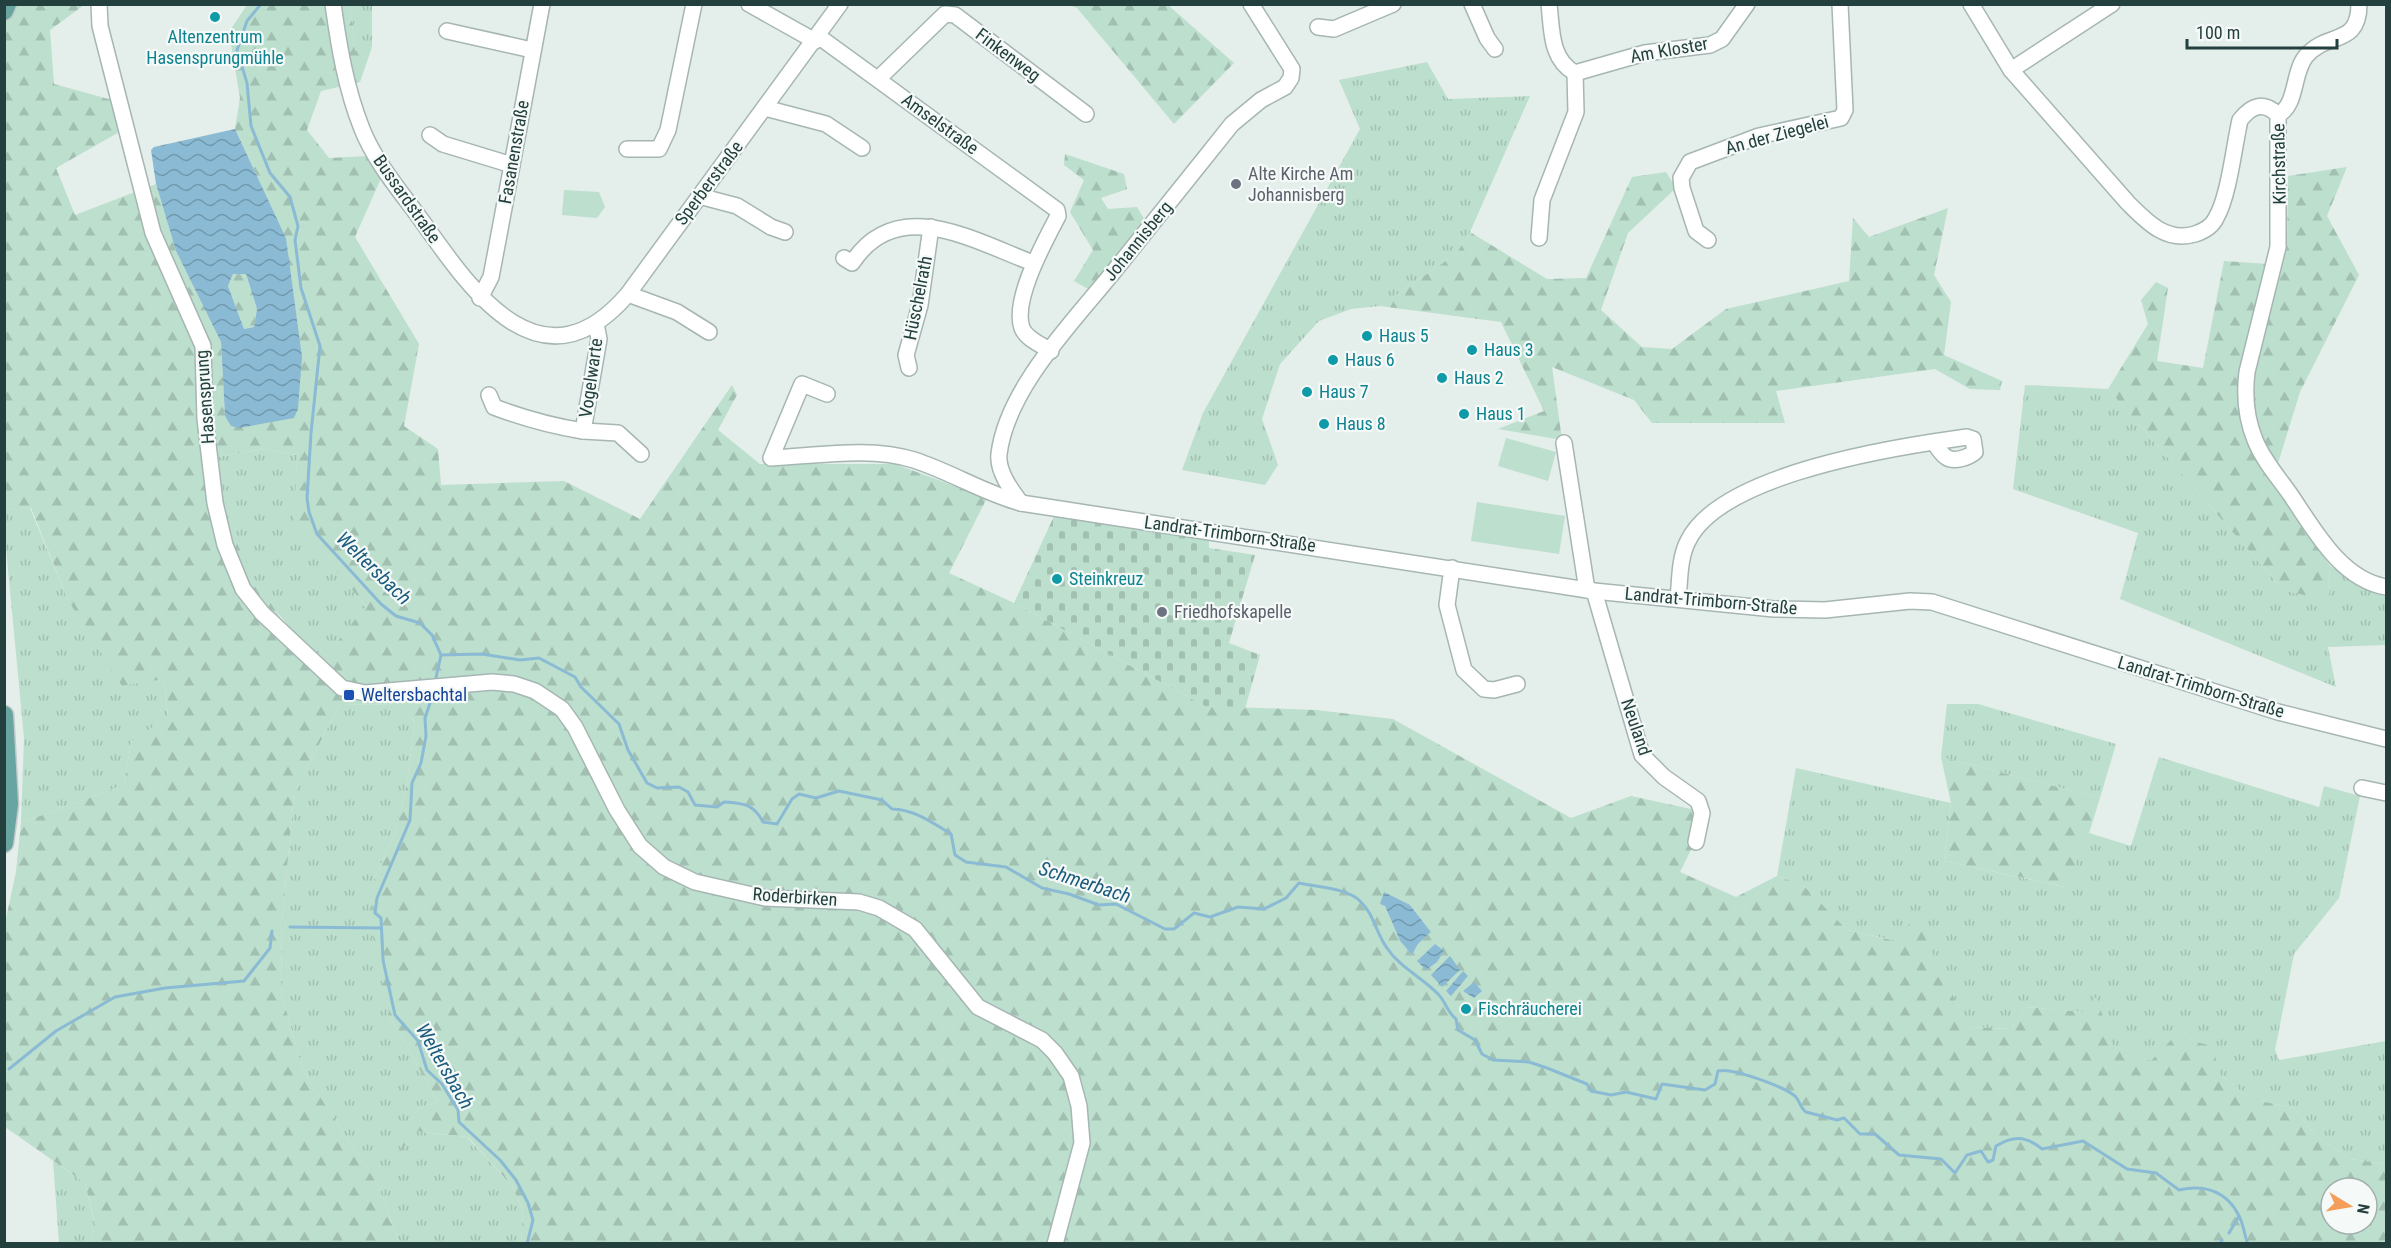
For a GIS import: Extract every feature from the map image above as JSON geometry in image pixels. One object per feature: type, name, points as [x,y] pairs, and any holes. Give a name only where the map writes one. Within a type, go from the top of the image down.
[{"type":"main road","points":[[4,11],[7,4]]},
{"type":"main road","points":[[4,715],[9,804],[4,843]]},
{"type":"street","name":"Hasensprung","points":[[99,4],[100,26],[153,232],[203,346],[205,419],[215,503],[225,545],[243,589],[255,605],[287,639],[342,688]]},
{"type":"street","name":"Bussardstraße","points":[[333,4],[346,80],[362,130],[388,174],[460,275],[480,298],[511,323],[539,333],[557,335]]},
{"type":"street","name":"Fasanenstraße","points":[[480,298],[491,277],[542,4]]},
{"type":"street","points":[[627,149],[659,149],[668,130],[694,4]]},
{"type":"street","points":[[749,4],[816,38]]},
{"type":"street","name":"Sperberstraße","points":[[557,335],[571,333],[596,324],[628,294],[840,4]]},
{"type":"street","name":"Johannisberg","points":[[1021,503],[1000,466],[999,456],[1003,435],[1016,402],[1051,351],[1232,124],[1261,100],[1285,87],[1290,78],[1292,69],[1251,4]]},
{"type":"street","points":[[1318,27],[1334,29],[1393,4]]},
{"type":"street","points":[[1472,4],[1487,38],[1495,49]]},
{"type":"street","points":[[1539,238],[1542,200],[1576,112],[1575,73],[1565,68],[1555,49],[1549,4]]},
{"type":"street","name":"Am Kloster","points":[[1575,73],[1645,53],[1710,45],[1722,39],[1747,4]]},
{"type":"street","name":"An der Ziegelei","points":[[1708,240],[1696,231],[1682,188],[1684,169],[1690,162],[1760,136],[1841,118],[1845,110],[1840,4]]},
{"type":"street","name":"Kirchstraße","points":[[1971,4],[2011,70],[2128,203],[2157,230],[2175,235],[2189,235],[2204,231],[2216,218],[2240,120],[2249,109],[2257,105],[2265,106],[2278,115],[2278,247],[2247,372],[2245,388],[2250,425],[2265,458],[2330,551],[2357,575],[2386,587]]},
{"type":"street","points":[[2011,70],[2112,4]]},
{"type":"street","points":[[2278,115],[2288,106],[2299,70],[2306,56],[2320,45],[2348,34],[2356,26],[2359,4]]},
{"type":"street","name":"Finkenweg","points":[[878,79],[945,14],[955,15],[1086,114]]},
{"type":"street","points":[[447,31],[532,50]]},
{"type":"street","name":"Amselstraße","points":[[816,38],[878,79],[1057,210],[1058,216],[1033,263]]},
{"type":"street","points":[[765,108],[826,124],[862,148]]},
{"type":"street","points":[[430,135],[443,144],[512,165]]},
{"type":"street","points":[[699,196],[737,206],[771,227],[785,232]]},
{"type":"street","points":[[843,258],[852,263],[869,242],[897,228],[914,225],[931,227],[1033,263],[1023,306],[1022,328],[1026,336],[1051,351]]},
{"type":"street","name":"Hüschelrath","points":[[909,368],[906,355],[920,305],[931,227]]},
{"type":"street","points":[[628,294],[677,312],[709,332]]},
{"type":"street","name":"Vogelwarte","points":[[583,431],[599,339],[596,324]]},
{"type":"street","name":"Landrat-Trimborn-Straße","points":[[827,394],[802,384],[771,458],[878,454],[913,460],[1002,498],[1021,503],[1591,590],[1774,609],[1825,610],[1910,601],[1932,602],[2278,712],[2386,739]]},
{"type":"street","name":"Vogelwarte","points":[[489,395],[494,407],[550,426],[618,433],[641,454]]},
{"type":"street","points":[[1678,600],[1687,542],[1696,526],[1710,512],[1763,484],[1841,459],[1933,442]]},
{"type":"street","name":"Neuland","points":[[1564,443],[1591,590],[1642,755],[1664,777],[1698,801],[1702,813],[1696,842]]},
{"type":"street","points":[[1452,568],[1447,605],[1464,669],[1484,689],[1494,690],[1517,684]]},
{"type":"street","name":"Roderbirken","points":[[342,688],[365,693],[492,682],[514,684],[542,695],[562,709],[575,727],[623,819],[640,846],[664,867],[695,882],[765,898],[795,901],[838,900],[879,908],[915,929],[978,1007],[1042,1040],[1055,1053],[1071,1076],[1079,1106],[1082,1143],[1055,1244]]},
{"type":"street","points":[[2362,788],[2386,793]]},
{"type":"green space","points":[[350,4],[355,51],[372,47],[360,82],[321,91],[307,130],[329,158],[367,156],[382,176],[355,237],[419,344],[404,426],[438,449],[441,485],[564,481],[640,519],[732,385],[737,395],[718,430],[760,464],[895,464],[987,498],[949,573],[1014,603],[1205,706],[1316,710],[1393,719],[1571,818],[1631,796],[1709,813],[1680,872],[1736,897],[1777,876],[1804,886],[1847,930],[1892,940],[1916,918],[1968,1027],[2011,1029],[2026,1007],[2083,1012],[2096,997],[2113,1045],[2151,1061],[2174,1037],[2213,1046],[2219,1074],[2251,1099],[2294,1108],[2316,1136],[2350,1159],[2386,1164],[2386,1243],[521,1243],[523,1211],[512,1186],[468,1137],[414,1131],[399,1155],[416,1109],[438,1102],[390,1017],[372,933],[373,882],[396,831],[406,788],[415,722],[397,705],[340,704],[294,793],[282,922],[281,991],[303,1071],[378,1185],[399,1243],[91,1243],[94,1221],[85,1183],[5,1127],[5,923],[16,872],[21,823],[124,785],[131,742],[168,716],[164,679],[122,686],[68,600],[31,508],[6,510],[5,5],[84,5],[50,30],[54,84],[112,100],[121,131],[56,168],[75,215],[156,184],[176,251],[221,342],[225,416],[286,238],[235,129],[240,98],[229,32],[247,5]],"holes":[[[264,449],[297,455],[294,521],[366,606],[322,661],[287,628],[253,576],[228,525],[216,457]],[[1410,905],[1431,932],[1418,944],[1412,955],[1400,941],[1385,906]],[[1435,944],[1426,969],[1418,961]]]},
{"type":"green space","points":[[350,5],[372,5],[372,47],[355,52]]},
{"type":"green space","points":[[1069,5],[1168,5],[1234,63],[1174,124],[1077,8]]},
{"type":"green space","points":[[1427,62],[1448,99],[1530,96],[1470,232],[1456,254],[1380,306],[1351,309],[1319,321],[1280,364],[1262,419],[1278,465],[1265,485],[1182,470],[1203,413],[1360,129],[1339,80]]},
{"type":"green space","points":[[1065,154],[1124,174],[1127,189],[1101,198],[1108,209],[1137,207],[1147,224],[1088,289],[1074,281],[1093,250],[1070,212],[1084,180],[1064,165]]},
{"type":"green space","points":[[2347,167],[2327,216],[2359,275],[2300,392],[2279,460],[2271,477],[2330,566],[2329,601],[2283,590],[2108,389],[2148,324],[2141,300],[2156,282],[2168,288],[2157,361],[2203,368],[2224,261],[2282,265],[2287,244],[2288,176]]},
{"type":"green space","points":[[1666,172],[1676,188],[1628,233],[1601,310],[1642,347],[1672,349],[1726,309],[1849,281],[1853,218],[1869,237],[1948,208],[1934,275],[1951,302],[1944,355],[2002,381],[2000,390],[1970,389],[1935,369],[1776,391],[1785,423],[1652,423],[1634,400],[1552,367],[1562,440],[1498,429],[1544,411],[1501,322],[1380,306],[1456,254],[1470,232],[1547,279],[1586,278],[1632,177]]},
{"type":"green space","points":[[564,190],[599,192],[605,207],[597,218],[562,215]]},
{"type":"green space","points":[[233,274],[246,274],[257,309],[254,327],[244,329],[228,286]]},
{"type":"green space","points":[[2025,385],[2108,389],[2283,590],[2329,600],[2330,566],[2377,592],[2386,594],[2386,645],[2328,647],[2336,687],[2120,599],[2138,533],[2013,489]]},
{"type":"green space","points":[[1506,438],[1556,452],[1548,481],[1498,466]]},
{"type":"green space","points":[[264,449],[297,455],[295,521],[366,606],[322,662],[280,616],[256,582],[228,526],[220,492],[216,457]]},
{"type":"green space","points":[[1477,502],[1565,516],[1559,554],[1471,541]]},
{"type":"green space","points":[[30,508],[68,600],[164,678],[168,717],[131,742],[124,785],[21,823],[24,738],[4,510]]},
{"type":"green space","points":[[1054,516],[1209,537],[1209,548],[1255,555],[1229,643],[1260,655],[1245,709],[1205,706],[1014,603]]},
{"type":"green space","points":[[340,704],[397,705],[415,722],[406,788],[396,831],[373,882],[390,1017],[438,1102],[416,1109],[401,1151],[414,1131],[467,1137],[512,1186],[523,1211],[521,1243],[399,1243],[378,1185],[303,1071],[281,991],[282,922],[294,793]]},
{"type":"green space","points":[[1947,704],[1978,704],[2116,744],[2100,798],[1941,757]]},
{"type":"green space","points":[[1941,757],[2100,798],[2089,833],[2065,887],[1944,861],[1951,803]]},
{"type":"green space","points":[[2159,757],[2319,807],[2324,786],[2360,796],[2339,898],[2294,954],[2275,1050],[2279,1060],[2386,1041],[2386,1164],[2350,1159],[2316,1136],[2294,1108],[2251,1099],[2219,1074],[2152,1062],[2113,1045],[2083,1012],[2026,1007],[2011,1029],[1968,1027],[1916,919],[1893,940],[1847,930],[1804,886],[1777,876],[1796,768],[1951,803],[1944,861],[2064,887],[2089,833],[2131,846]]},
{"type":"green space","points":[[53,1161],[85,1183],[94,1222],[91,1243],[59,1243]]},
{"type":"water","points":[[235,129],[286,238],[302,357],[298,409],[294,418],[239,428],[231,426],[225,416],[221,342],[176,251],[156,184],[151,150],[154,147]],"holes":[[[233,274],[246,274],[257,309],[254,327],[244,329],[228,286]]]},
{"type":"water","points":[[1384,892],[1410,905],[1431,932],[1418,944],[1412,955],[1400,941],[1385,906],[1380,904]]},
{"type":"water","points":[[1435,944],[1444,951],[1437,962],[1426,970],[1417,961]]},
{"type":"water","points":[[1450,956],[1460,970],[1442,987],[1431,975]]},
{"type":"water","points":[[1463,971],[1468,976],[1451,996],[1446,991]]},
{"type":"water","points":[[1474,982],[1482,991],[1474,998],[1463,991]]},
{"type":"waterway","name":"Weltersbach","points":[[261,4],[247,21],[237,50],[247,83],[251,126],[270,173],[290,197],[298,226],[295,240],[301,288],[320,346],[311,433],[307,498],[309,512],[317,534],[381,604],[396,616],[420,623],[432,635],[441,655],[435,682]]},
{"type":"waterway","name":"Schmerbach","points":[[441,655],[482,654],[520,660],[539,658],[575,677],[581,687],[619,724],[628,750],[647,783],[657,788],[679,787],[688,792],[695,805],[717,807],[724,802],[742,804],[756,811],[763,822],[777,824],[792,799],[799,794],[816,798],[839,791],[882,800],[892,809],[916,814],[951,834],[955,855],[966,862],[1006,867],[1042,888],[1069,894],[1099,905],[1116,904],[1165,929],[1174,929],[1194,913],[1210,917],[1238,907],[1264,909],[1286,898],[1299,883],[1348,893],[1365,906],[1392,955],[1438,994],[1456,1019],[1458,1030],[1475,1040],[1482,1054],[1493,1060],[1529,1062],[1587,1084],[1591,1091],[1611,1095],[1626,1092],[1656,1099],[1662,1084],[1705,1090],[1715,1084],[1718,1071],[1734,1072],[1789,1092],[1795,1096],[1806,1112],[1837,1120],[1844,1118],[1860,1134],[1875,1134],[1899,1155],[1941,1159],[1955,1173],[1967,1155],[1981,1151],[1988,1162],[1993,1160],[1996,1146],[2009,1140],[2025,1139],[2042,1149],[2083,1141],[2127,1169],[2156,1173],[2179,1190],[2206,1189],[2221,1195],[2234,1207],[2239,1216],[2248,1244]]},
{"type":"waterway","name":"Weltersbach","points":[[434,691],[425,718],[426,736],[421,763],[412,783],[410,820],[377,898],[375,913],[381,918],[383,960],[395,1015],[418,1041],[427,1070],[442,1084],[458,1110],[459,1122],[500,1160],[516,1180],[528,1203],[533,1220],[527,1244]]},
{"type":"waterway","points":[[290,927],[381,928]]},
{"type":"waterway","points":[[9,1069],[56,1031],[115,997],[165,988],[244,981],[270,948],[272,931]]},
{"type":"waterway","points":[[2229,1233],[2239,1216]]},
{"type":"waterway","points":[[2220,1244],[2222,1240]]},
{"type":"place","name":"Altenzentrum Hasensprungmühle","points":[[215,17]]},
{"type":"place","name":"Alte Kirche Am Johannisberg","points":[[1236,184]]},
{"type":"place","name":"Haus 5","points":[[1367,336]]},
{"type":"place","name":"Haus 3","points":[[1472,350]]},
{"type":"place","name":"Haus 6","points":[[1333,360]]},
{"type":"place","name":"Haus 2","points":[[1442,378]]},
{"type":"place","name":"Haus 7","points":[[1307,392]]},
{"type":"place","name":"Haus 1","points":[[1464,414]]},
{"type":"place","name":"Haus 8","points":[[1324,424]]},
{"type":"place","name":"Steinkreuz","points":[[1057,579]]},
{"type":"place","name":"Friedhofskapelle","points":[[1162,612]]},
{"type":"place","name":"Weltersbachtal","points":[[349,695]]},
{"type":"place","name":"Fischräucherei","points":[[1466,1009]]}]
